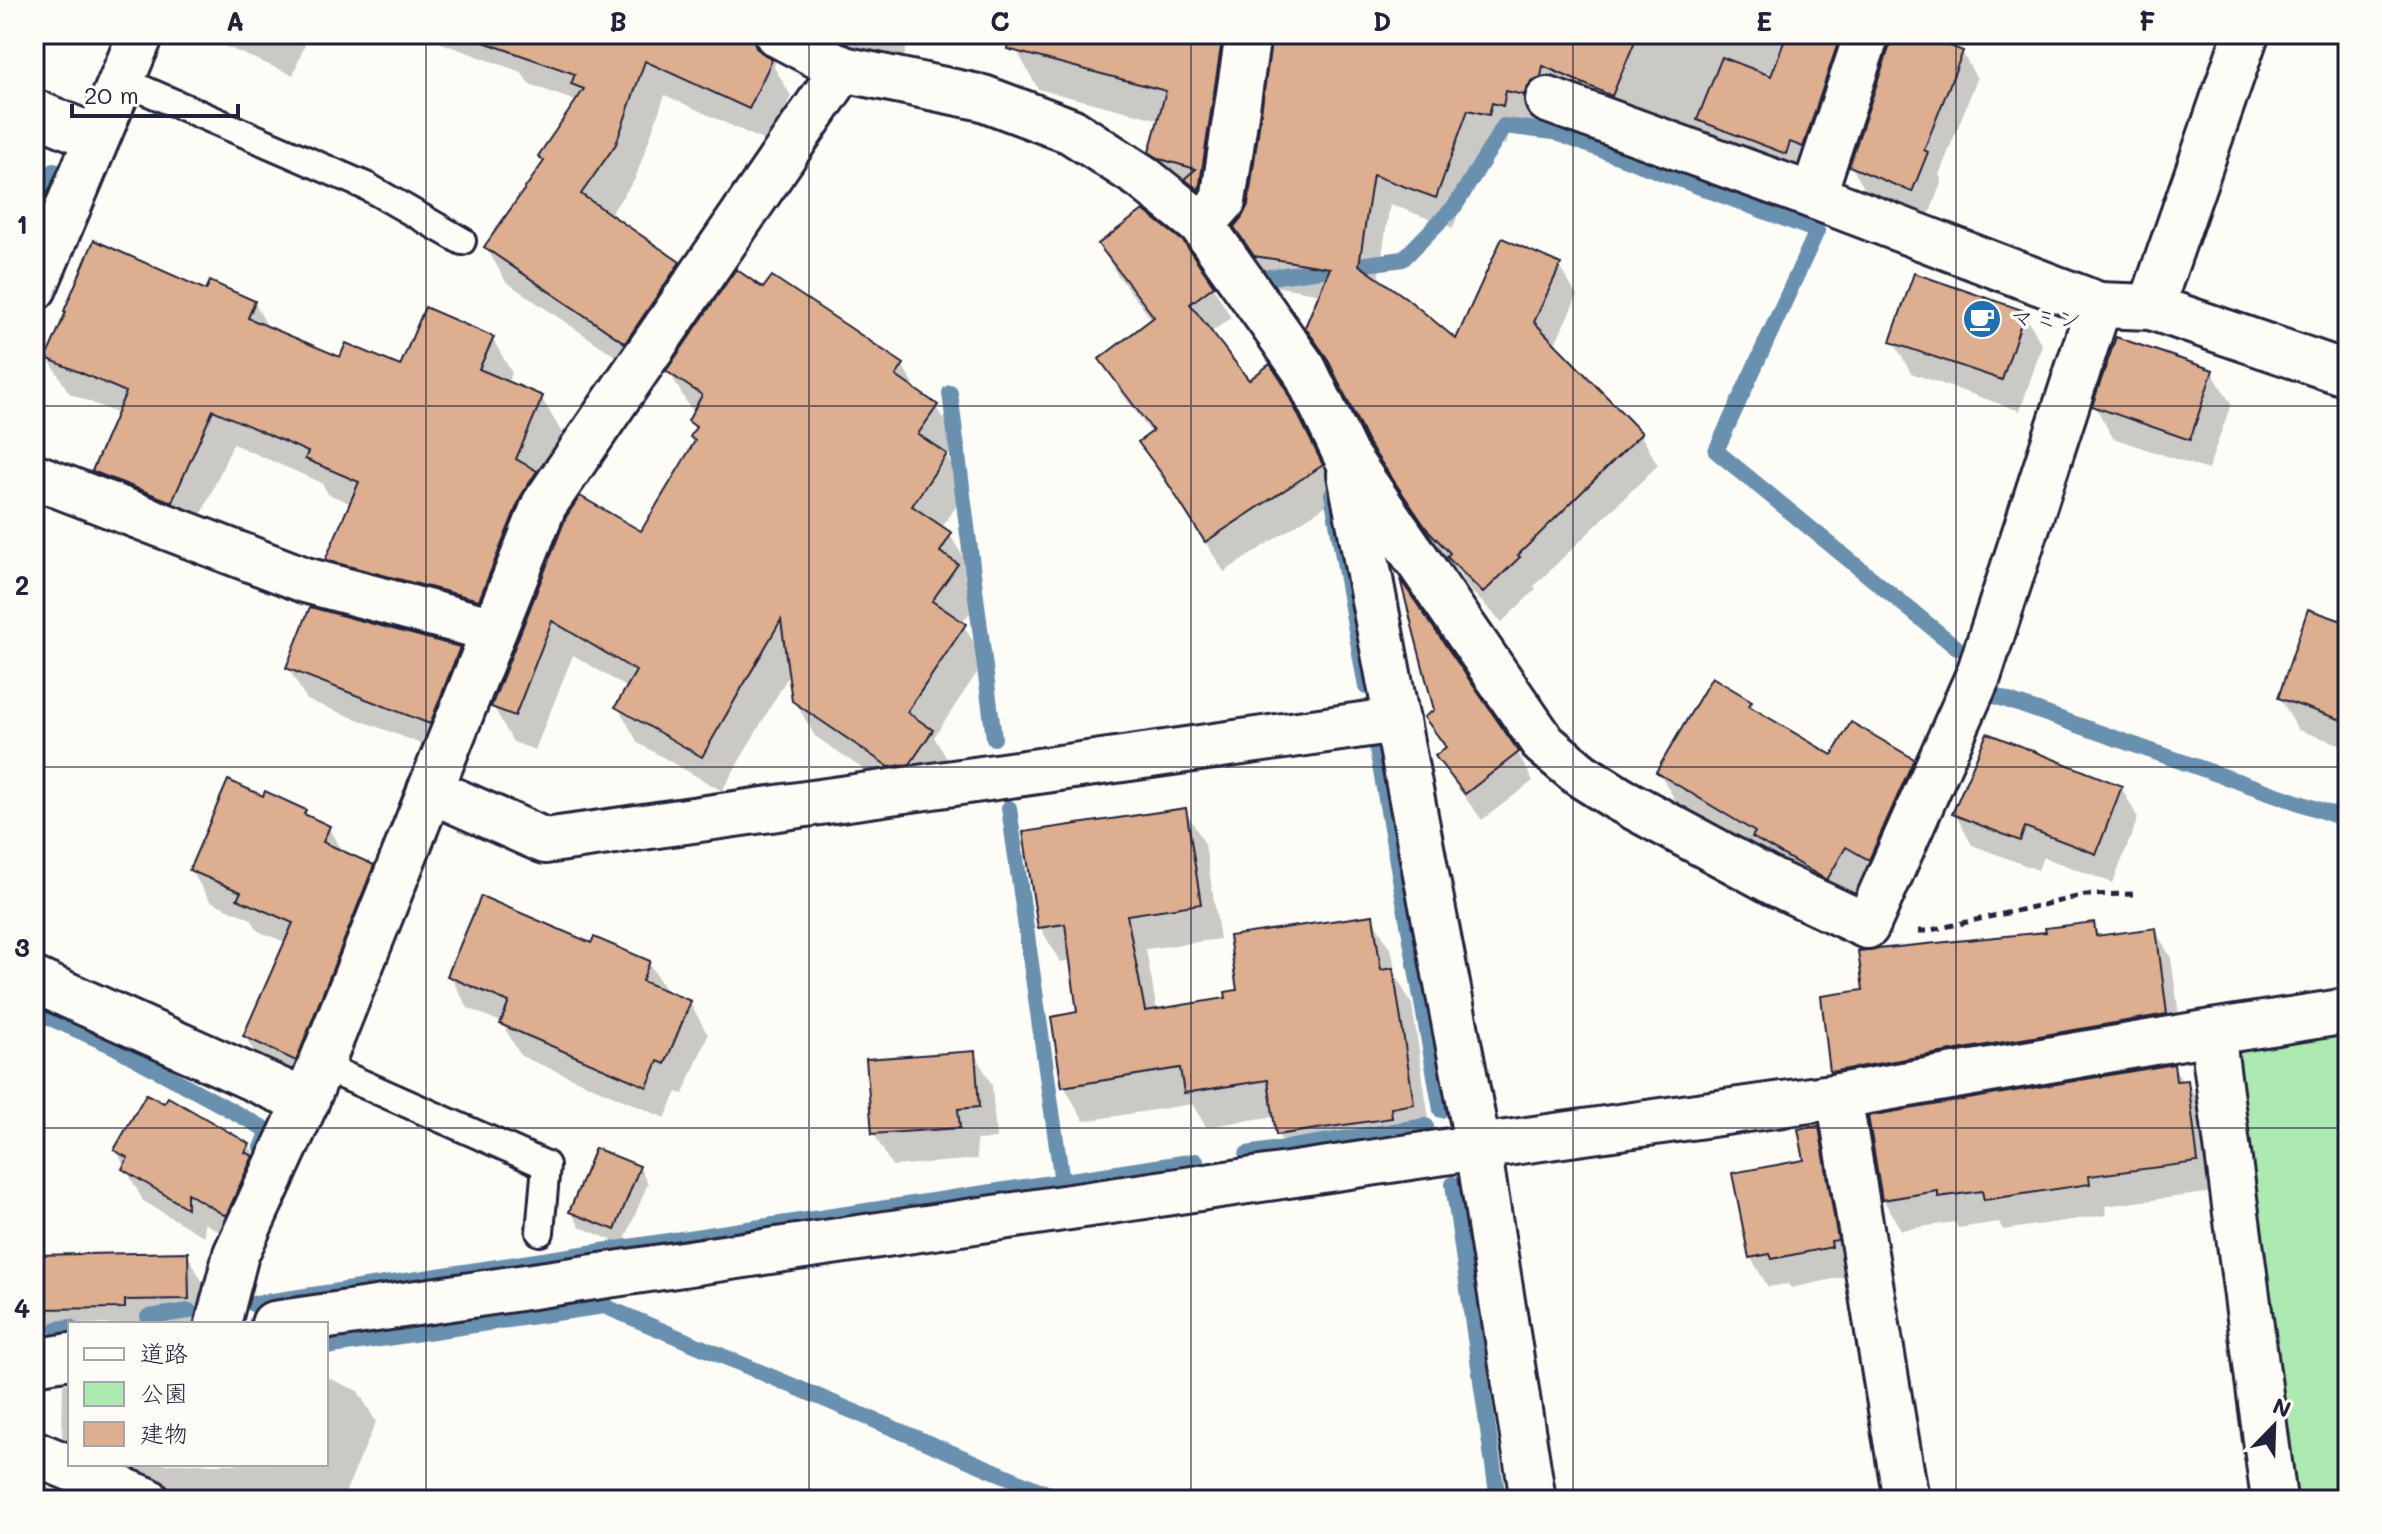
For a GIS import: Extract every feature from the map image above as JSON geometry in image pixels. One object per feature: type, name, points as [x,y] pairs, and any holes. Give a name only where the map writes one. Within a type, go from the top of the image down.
[{"type":"street","points":[[34,288],[141,34]]},
{"type":"street","points":[[777,34],[843,69],[983,98],[1071,131],[1142,177],[1202,225],[1304,369],[1346,456],[1544,744],[1581,775],[1619,799],[1773,882],[1867,926],[1979,674],[2099,305]]},
{"type":"street","points":[[1202,225],[1223,201],[1248,34]]},
{"type":"street","points":[[1813,196],[1867,34]]},
{"type":"street","points":[[2151,307],[2246,34]]},
{"type":"street","points":[[219,1322],[236,1254],[313,1084],[544,505],[843,69]]},
{"type":"street","points":[[1548,100],[1813,196],[2099,305],[2151,307],[2348,374]]},
{"type":"street","points":[[34,112],[96,138]]},
{"type":"street","points":[[1346,456],[1478,1147],[1533,1500]]},
{"type":"street","points":[[34,476],[305,580],[494,630]]},
{"type":"street","points":[[430,790],[545,841],[1397,720]]},
{"type":"street","points":[[34,980],[313,1084]]},
{"type":"street","points":[[288,1322],[1839,1096],[2348,1011]]},
{"type":"street","points":[[2212,1032],[2274,1500]]},
{"type":"street","points":[[1839,1096],[1906,1500]]},
{"type":"street","points":[[34,1362],[68,1356]]},
{"type":"street","points":[[34,1453],[147,1500]]},
{"type":"lane","points":[[121,80],[368,187],[462,241]]},
{"type":"lane","points":[[313,1084],[546,1165],[540,1232]]},
{"type":"path","points":[[1867,926],[1927,931],[2086,895],[2136,894]]},
{"type":"green space","points":[[2348,1023],[2348,1500],[2294,1500],[2231,1037]]},
{"type":"building","points":[[482,34],[752,34],[756,48],[772,60],[749,109],[645,61],[616,144],[581,194],[680,262],[625,343],[484,247],[544,161],[538,156],[584,89],[571,84],[575,74],[481,41]]},
{"type":"building","points":[[1009,34],[1223,34],[1199,190],[1184,179],[1196,169],[1160,159],[1149,152],[1166,91],[1007,49]]},
{"type":"building","points":[[1272,34],[1638,34],[1612,96],[1543,66],[1541,77],[1531,81],[1524,95],[1506,91],[1503,106],[1492,103],[1489,115],[1468,110],[1436,198],[1373,175],[1359,265],[1405,297],[1456,339],[1502,238],[1561,264],[1534,322],[1642,433],[1483,593],[1447,557],[1450,553],[1426,528],[1368,443],[1327,358],[1305,327],[1330,268],[1254,256],[1234,227],[1248,205]]},
{"type":"building","points":[[1787,34],[1841,34],[1803,147],[1790,142],[1786,154],[1697,120],[1722,57],[1771,76]]},
{"type":"building","points":[[1891,34],[1920,34],[1963,51],[1924,150],[1928,152],[1912,192],[1849,166],[1891,42]]},
{"type":"building","points":[[1143,210],[1184,242],[1214,286],[1190,304],[1249,380],[1270,364],[1323,465],[1205,542],[1138,442],[1153,431],[1099,359],[1154,317],[1098,244]]},
{"type":"building","points":[[94,240],[206,290],[210,281],[255,301],[248,318],[340,357],[346,343],[400,366],[425,307],[494,337],[479,369],[543,396],[516,459],[537,471],[521,496],[479,600],[325,560],[359,482],[305,459],[308,452],[213,410],[172,502],[92,471],[126,392],[46,358]]},
{"type":"building","points":[[736,269],[763,288],[772,276],[904,364],[896,376],[938,405],[918,434],[947,454],[912,506],[952,533],[940,552],[958,564],[932,601],[966,624],[907,712],[933,730],[910,764],[889,767],[792,701],[781,620],[702,757],[615,707],[636,671],[552,621],[515,716],[491,707],[566,517],[580,496],[641,531],[695,441],[690,437],[696,427],[688,421],[702,395],[666,371]]},
{"type":"building","points":[[1914,273],[2025,311],[2002,380],[1890,342]]},
{"type":"building","points":[[2116,337],[2213,370],[2190,440],[2092,406]]},
{"type":"building","points":[[1400,579],[1519,752],[1465,794],[1435,756],[1446,747],[1424,717],[1434,710]]},
{"type":"building","points":[[310,607],[460,647],[430,724],[286,668]]},
{"type":"building","points":[[2308,609],[2348,623],[2348,722],[2278,698]]},
{"type":"building","points":[[1712,677],[1752,701],[1749,706],[1832,755],[1851,722],[1914,759],[1869,860],[1846,847],[1827,880],[1752,837],[1755,832],[1656,772]]},
{"type":"building","points":[[1987,733],[2122,786],[2096,854],[2025,827],[2020,841],[1952,814]]},
{"type":"building","points":[[228,780],[263,796],[265,791],[306,810],[304,814],[330,826],[323,842],[374,865],[296,1061],[243,1036],[293,923],[237,899],[241,892],[189,870]]},
{"type":"building","points":[[1186,808],[1201,904],[1127,915],[1145,1011],[1226,998],[1225,992],[1237,990],[1229,936],[1373,915],[1381,970],[1393,968],[1414,1104],[1391,1108],[1392,1118],[1276,1135],[1268,1080],[1184,1093],[1180,1068],[1062,1087],[1051,1017],[1077,1012],[1065,924],[1038,928],[1023,832]]},
{"type":"building","points":[[481,896],[591,943],[594,937],[650,961],[642,981],[691,1001],[665,1064],[658,1061],[647,1087],[500,1024],[509,1002],[447,976]]},
{"type":"building","points":[[2094,922],[2096,936],[2156,928],[2167,1014],[1830,1072],[1821,996],[1863,990],[1858,951],[2046,932],[2045,928]]},
{"type":"building","points":[[975,1051],[979,1107],[958,1109],[960,1128],[872,1134],[866,1059]]},
{"type":"building","points":[[2174,1064],[2176,1081],[2188,1080],[2198,1162],[2089,1176],[2090,1184],[1984,1200],[1982,1191],[1938,1197],[1938,1191],[1882,1200],[1868,1116]]},
{"type":"building","points":[[146,1094],[164,1103],[168,1097],[250,1144],[245,1152],[253,1156],[226,1216],[187,1193],[187,1208],[122,1169],[128,1158],[114,1150]]},
{"type":"building","points":[[1819,1126],[1838,1240],[1831,1241],[1832,1247],[1772,1259],[1770,1254],[1749,1258],[1732,1173],[1804,1160],[1798,1129]]},
{"type":"building","points":[[595,1148],[640,1166],[615,1230],[569,1212]]},
{"type":"building","points":[[188,1252],[189,1299],[125,1300],[125,1308],[34,1309],[34,1255]]},
{"type":"waterway","points":[[1263,278],[1403,259],[1455,206],[1504,126],[1554,132],[1817,231],[1716,451],[1957,648]]},
{"type":"waterway","points":[[34,216],[54,171]]},
{"type":"waterway","points":[[950,393],[994,738]]},
{"type":"waterway","points":[[1332,494],[1366,687]]},
{"type":"waterway","points":[[1995,696],[2348,820]]},
{"type":"waterway","points":[[1376,743],[1441,1110]]},
{"type":"waterway","points":[[1009,808],[1062,1182]]},
{"type":"waterway","points":[[34,1011],[113,1046],[269,1131],[262,1148]]},
{"type":"waterway","points":[[1247,1154],[1426,1126]]},
{"type":"waterway","points":[[253,1304],[1196,1161]]},
{"type":"waterway","points":[[1453,1184],[1498,1500]]},
{"type":"waterway","points":[[328,1347],[604,1306],[1063,1500]]},
{"type":"waterway","points":[[148,1317],[189,1311]]},
{"type":"waterway","points":[[57,1329],[68,1327]]},
{"type":"place","name":"マミン","points":[[1982,319]]}]
